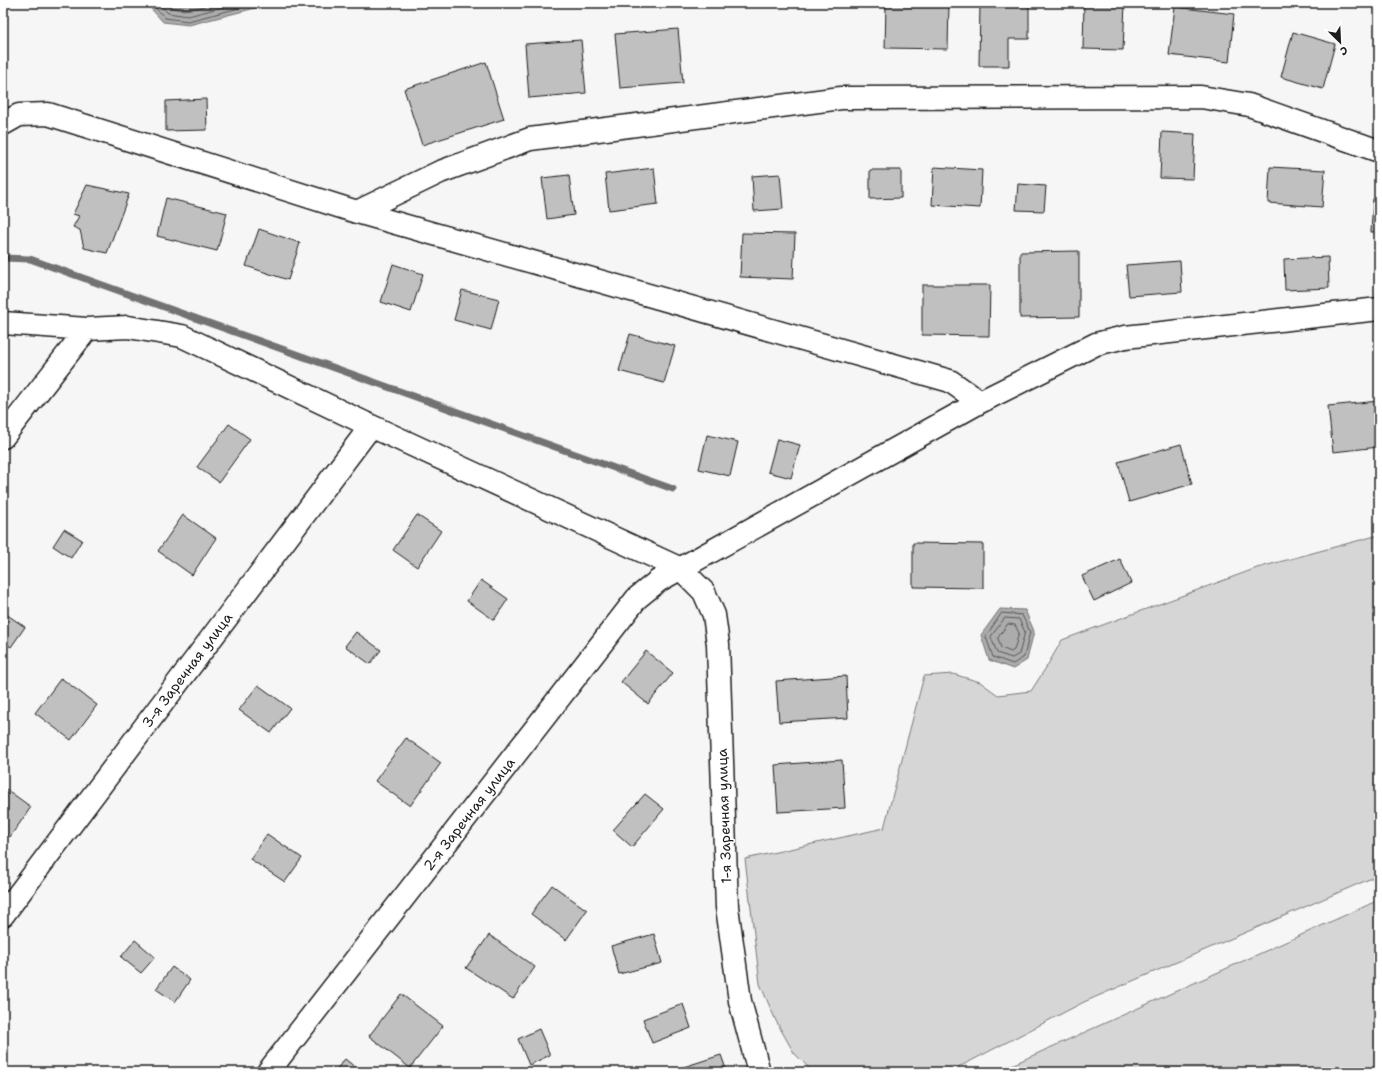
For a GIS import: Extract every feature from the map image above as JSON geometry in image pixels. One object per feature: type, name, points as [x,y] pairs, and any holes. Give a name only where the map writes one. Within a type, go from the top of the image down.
[{"type":"street","points":[[357,212],[440,172],[530,139],[841,98],[1201,97],[1249,105],[1379,151]]},
{"type":"street","points":[[3,124],[19,115],[48,114],[357,212],[950,381],[980,402]]},
{"type":"street","name":"2-я Заречная улица","points":[[268,1072],[637,598],[658,581],[980,402],[1096,344],[1125,337],[1379,309]]},
{"type":"street","points":[[3,323],[87,329],[128,327],[182,336],[371,426],[681,569]]},
{"type":"street","points":[[3,437],[87,329]]},
{"type":"street","name":"3-я Заречная улица","points":[[3,915],[371,426]]},
{"type":"street","name":"1-я Заречная улица","points":[[681,569],[704,592],[714,615],[718,644],[727,906],[740,1001],[759,1072]]},
{"type":"shaded area","points":[[1379,535],[1379,875],[1084,1002],[963,1065],[941,1072],[813,1072],[794,1053],[776,1021],[760,984],[745,859],[884,828],[924,676],[953,674],[980,682],[998,695],[1031,691],[1062,640],[1257,568]]},
{"type":"shaded area","points":[[1379,900],[1379,1072],[996,1072]]},
{"type":"water","points":[[146,3],[275,3],[189,25],[163,22]]},
{"type":"water","points":[[1000,609],[1025,610],[1034,631],[1027,660],[1013,669],[989,660],[981,635]]},
{"type":"building","points":[[886,3],[949,3],[948,49],[885,48]]},
{"type":"building","points":[[980,3],[1029,3],[1029,39],[1009,39],[1009,66],[979,66]]},
{"type":"building","points":[[1084,3],[1125,3],[1123,50],[1083,49]]},
{"type":"building","points":[[1175,7],[1234,14],[1229,62],[1169,55]]},
{"type":"building","points":[[678,29],[683,83],[620,88],[615,34]]},
{"type":"building","points":[[1293,32],[1335,44],[1323,89],[1281,77]]},
{"type":"building","points":[[581,40],[586,93],[529,98],[525,44]]},
{"type":"building","points":[[486,62],[504,119],[422,145],[404,89]]},
{"type":"building","points":[[206,99],[207,130],[166,131],[166,101]]},
{"type":"building","points":[[1162,132],[1195,134],[1193,179],[1160,178]]},
{"type":"building","points":[[934,167],[982,170],[980,208],[932,205]]},
{"type":"building","points":[[1270,167],[1325,170],[1322,207],[1268,203]]},
{"type":"building","points":[[654,168],[658,204],[609,210],[605,174]]},
{"type":"building","points":[[870,170],[901,170],[901,198],[870,199]]},
{"type":"building","points":[[780,174],[783,209],[754,211],[752,176]]},
{"type":"building","points":[[569,175],[574,215],[547,219],[542,178]]},
{"type":"building","points":[[1018,184],[1046,186],[1044,211],[1016,210]]},
{"type":"building","points":[[87,185],[129,194],[107,253],[84,248],[80,230],[73,227],[79,216],[73,214]]},
{"type":"building","points":[[166,198],[227,213],[217,251],[157,236]]},
{"type":"building","points":[[1373,199],[1379,200],[1379,232],[1371,232]]},
{"type":"building","points":[[259,229],[300,243],[288,280],[246,266]]},
{"type":"building","points":[[742,233],[795,234],[793,279],[740,277]]},
{"type":"building","points":[[1079,251],[1079,317],[1020,318],[1020,252]]},
{"type":"building","points":[[1328,257],[1329,288],[1285,290],[1284,259]]},
{"type":"building","points":[[1180,261],[1182,292],[1129,296],[1126,265]]},
{"type":"building","points":[[393,264],[423,274],[411,312],[381,302]]},
{"type":"building","points":[[922,285],[990,285],[989,336],[922,335]]},
{"type":"building","points":[[462,290],[499,299],[491,330],[454,320]]},
{"type":"building","points":[[630,334],[675,346],[664,383],[619,371]]},
{"type":"building","points":[[1379,401],[1379,447],[1333,452],[1328,406]]},
{"type":"building","points":[[229,424],[250,439],[219,482],[197,467]]},
{"type":"building","points":[[707,435],[738,442],[730,476],[699,469]]},
{"type":"building","points":[[777,439],[800,445],[791,478],[768,472]]},
{"type":"building","points":[[1181,444],[1192,484],[1129,502],[1118,462]]},
{"type":"building","points":[[183,515],[216,538],[192,575],[158,551]]},
{"type":"building","points":[[417,515],[441,531],[417,567],[393,550]]},
{"type":"building","points":[[64,529],[82,540],[71,558],[53,546]]},
{"type":"building","points":[[913,543],[983,544],[983,588],[913,587]]},
{"type":"building","points":[[1120,559],[1131,583],[1094,601],[1082,576]]},
{"type":"building","points":[[481,580],[508,599],[494,620],[467,601]]},
{"type":"building","points":[[3,612],[25,627],[11,647],[3,642]]},
{"type":"building","points":[[356,632],[381,650],[370,664],[345,646]]},
{"type":"building","points":[[646,651],[673,673],[648,704],[621,682]]},
{"type":"building","points":[[846,676],[848,718],[779,722],[776,681]]},
{"type":"building","points":[[61,678],[97,705],[71,740],[35,713]]},
{"type":"building","points":[[258,685],[290,708],[271,733],[239,710]]},
{"type":"building","points":[[406,738],[441,763],[410,806],[375,781]]},
{"type":"building","points":[[842,760],[845,808],[778,812],[775,765]]},
{"type":"building","points":[[6,789],[31,807],[10,837],[3,832],[3,794]]},
{"type":"building","points":[[645,794],[664,809],[632,847],[613,830]]},
{"type":"building","points":[[267,834],[302,858],[285,882],[250,859]]},
{"type":"building","points":[[552,885],[587,910],[566,940],[531,914]]},
{"type":"building","points":[[654,934],[662,963],[619,974],[611,946]]},
{"type":"building","points":[[489,935],[535,967],[513,999],[466,968]]},
{"type":"building","points":[[135,940],[155,957],[141,973],[121,957]]},
{"type":"building","points":[[172,967],[190,980],[175,1002],[156,989]]},
{"type":"building","points":[[401,994],[443,1026],[410,1068],[369,1036]]},
{"type":"building","points":[[683,1004],[691,1028],[652,1043],[643,1019]]},
{"type":"building","points":[[539,1029],[550,1055],[529,1065],[518,1039]]},
{"type":"building","points":[[721,1055],[727,1072],[668,1072]]},
{"type":"building","points":[[345,1059],[361,1072],[334,1072]]},
{"type":"waterway","points":[[3,258],[30,259],[673,489]]}]
